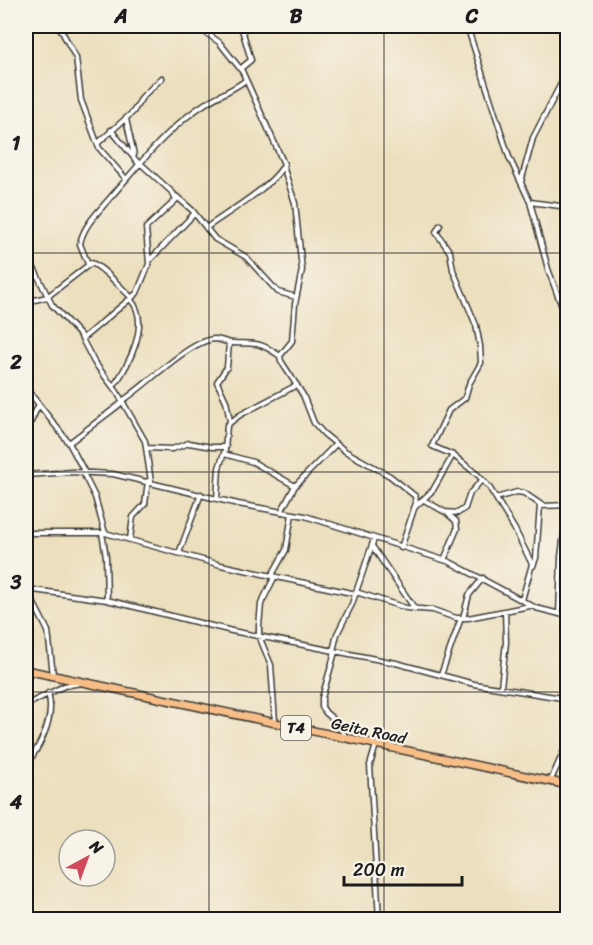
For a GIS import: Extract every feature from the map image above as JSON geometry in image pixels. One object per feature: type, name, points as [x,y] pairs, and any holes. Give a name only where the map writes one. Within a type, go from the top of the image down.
[{"type":"highway","name":"Geita Road","points":[[26,670],[567,785]]},
{"type":"street","points":[[59,26],[76,58],[81,100],[98,143],[126,179]]},
{"type":"street","points":[[196,26],[219,42],[240,69],[283,166],[295,202],[300,232],[302,270],[296,297],[292,341],[280,356]]},
{"type":"street","points":[[240,69],[251,60],[241,26]]},
{"type":"street","points":[[467,26],[509,157],[530,202],[548,269],[567,323]]},
{"type":"street","points":[[521,183],[532,138],[567,71]]},
{"type":"street","points":[[98,143],[126,118],[162,78]]},
{"type":"street","points":[[88,264],[81,239],[92,220],[126,179],[160,140],[194,112],[246,80]]},
{"type":"street","points":[[126,118],[134,157]]},
{"type":"street","points":[[111,130],[134,157],[194,214],[216,239],[246,257],[278,292],[296,297]]},
{"type":"street","points":[[206,228],[246,201],[283,166]]},
{"type":"street","points":[[82,339],[131,299],[145,278],[149,261],[146,228],[171,207],[175,196]]},
{"type":"street","points":[[530,202],[567,207]]},
{"type":"street","points":[[149,261],[194,214]]},
{"type":"street","points":[[440,225],[436,232],[450,252],[453,270],[476,325],[482,357],[480,367],[469,384],[465,398],[449,410],[432,443],[436,450],[453,455],[482,480],[496,498],[531,560],[532,569]]},
{"type":"street","points":[[26,252],[28,263],[47,297],[82,339],[94,362],[123,401],[147,448],[149,482],[145,504],[133,517],[130,539]]},
{"type":"street","points":[[26,302],[47,297],[88,264],[94,264],[102,269],[131,299],[139,314],[139,325],[128,363],[112,387]]},
{"type":"street","points":[[69,443],[174,359],[211,339],[229,343],[251,342],[267,347],[280,356],[283,366],[297,385],[314,423],[336,444],[411,491],[416,500],[401,548]]},
{"type":"street","points":[[229,343],[228,367],[217,382],[226,401],[230,422]]},
{"type":"street","points":[[217,499],[219,468],[226,447],[226,429],[230,422],[297,385]]},
{"type":"street","points":[[26,388],[69,443],[95,497],[106,557],[107,600]]},
{"type":"street","points":[[26,433],[38,406]]},
{"type":"street","points":[[147,448],[172,449],[189,443],[226,447]]},
{"type":"street","points":[[281,512],[295,486],[336,444]]},
{"type":"street","points":[[224,454],[253,462],[295,486]]},
{"type":"street","points":[[413,509],[424,500],[442,477],[453,455]]},
{"type":"street","points":[[26,475],[112,474],[292,514],[444,560],[483,578],[532,606],[567,615]]},
{"type":"street","points":[[445,512],[462,511],[470,493],[482,480]]},
{"type":"street","points":[[496,498],[517,492],[524,493],[540,505],[552,507],[567,503],[559,614]]},
{"type":"street","points":[[178,553],[201,494]]},
{"type":"street","points":[[424,500],[445,512],[457,524],[444,560]]},
{"type":"street","points":[[522,600],[536,558],[540,505]]},
{"type":"street","points":[[275,723],[271,666],[259,636],[261,604],[286,550],[292,514]]},
{"type":"street","points":[[26,533],[103,533],[273,576],[462,618],[532,606]]},
{"type":"street","points":[[347,739],[338,723],[326,713],[322,706],[322,698],[337,634],[356,593],[374,539]]},
{"type":"street","points":[[372,546],[415,609]]},
{"type":"street","points":[[441,675],[470,595],[483,578]]},
{"type":"street","points":[[26,589],[107,600],[259,636],[567,699]]},
{"type":"street","points":[[26,589],[48,631],[52,675]]},
{"type":"street","points":[[501,687],[506,639],[505,610]]},
{"type":"street","points":[[26,705],[64,686],[85,683]]},
{"type":"street","points":[[26,766],[46,726],[50,707],[48,693]]},
{"type":"street","points":[[550,782],[567,742]]},
{"type":"street","points":[[376,745],[370,765],[379,920]]}]
